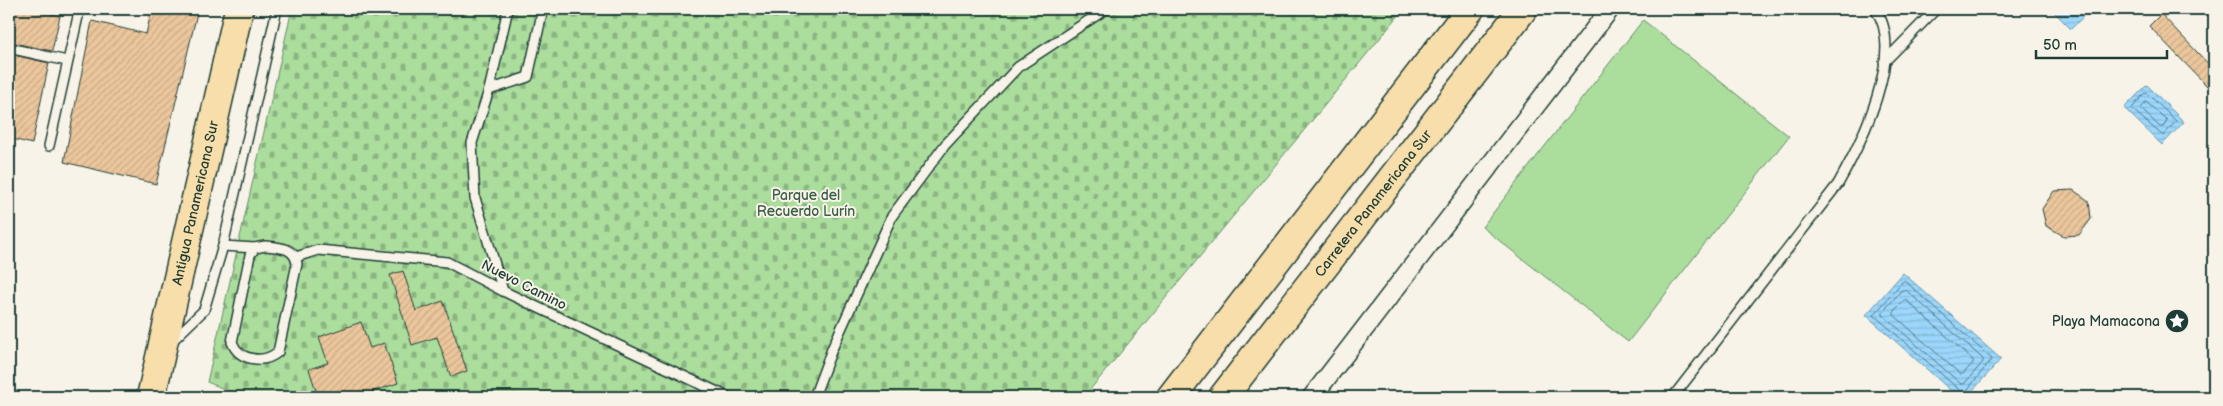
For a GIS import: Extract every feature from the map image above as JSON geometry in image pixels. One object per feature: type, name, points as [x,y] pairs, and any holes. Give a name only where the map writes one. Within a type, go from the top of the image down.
[{"type":"main road","name":"Antigua Panamericana Sur","points":[[151,397],[239,9]]},
{"type":"main road","points":[[1171,397],[1470,9]]},
{"type":"main road","name":"Carretera Panamericana Sur","points":[[1223,397],[1523,9]]},
{"type":"street","points":[[1312,397],[1610,9]]},
{"type":"lane","points":[[49,146],[79,12],[84,9]]},
{"type":"lane","points":[[161,353],[204,310],[223,246],[277,9]]},
{"type":"lane","points":[[503,291],[475,198],[472,143],[489,90],[508,9]]},
{"type":"lane","points":[[489,90],[528,77],[544,9]]},
{"type":"lane","points":[[814,397],[832,350],[892,216],[945,145],[1018,67],[1106,9]]},
{"type":"lane","points":[[1673,397],[1838,184],[1859,147],[1873,111],[1884,62],[1886,40],[1879,14],[1875,9]]},
{"type":"lane","points":[[1884,62],[1936,9]]},
{"type":"lane","points":[[9,48],[67,61]]},
{"type":"lane","points":[[223,246],[281,247],[292,251],[296,257],[278,352],[270,358],[256,359],[243,356],[235,350],[232,342],[250,255],[255,248]]},
{"type":"lane","name":"Nuevo Camino","points":[[296,257],[318,250],[447,262],[503,291],[728,397]]},
{"type":"green space","name":"Parque del Recuerdo Lurín","points":[[292,9],[1404,9],[1084,397],[244,397],[207,382]]},
{"type":"green space","points":[[1643,20],[1789,136],[1628,342],[1482,227]]},
{"type":"water","points":[[2051,9],[2075,9],[2083,17],[2071,29]]},
{"type":"water","points":[[2147,85],[2184,122],[2162,145],[2124,108]]},
{"type":"water","points":[[1903,273],[2001,359],[1967,397],[1958,397],[1866,315]]},
{"type":"building","points":[[9,9],[30,9],[60,16],[52,51],[9,42]]},
{"type":"building","points":[[152,9],[198,9],[156,184],[64,162],[92,21],[146,34]]},
{"type":"building","points":[[2161,14],[2214,70],[2214,79],[2207,86],[2149,26]]},
{"type":"building","points":[[9,54],[49,63],[32,144],[9,138]]},
{"type":"building","points":[[2073,190],[2089,201],[2091,219],[2079,235],[2064,236],[2046,226],[2042,209],[2054,191]]},
{"type":"building","points":[[403,271],[416,311],[443,301],[467,371],[451,377],[437,337],[412,345],[390,275]]},
{"type":"building","points":[[361,322],[370,348],[384,343],[398,383],[357,397],[318,397],[309,369],[328,363],[319,337]]},
{"type":"place","name":"Playa Mamacona","points":[[2177,321]]}]
